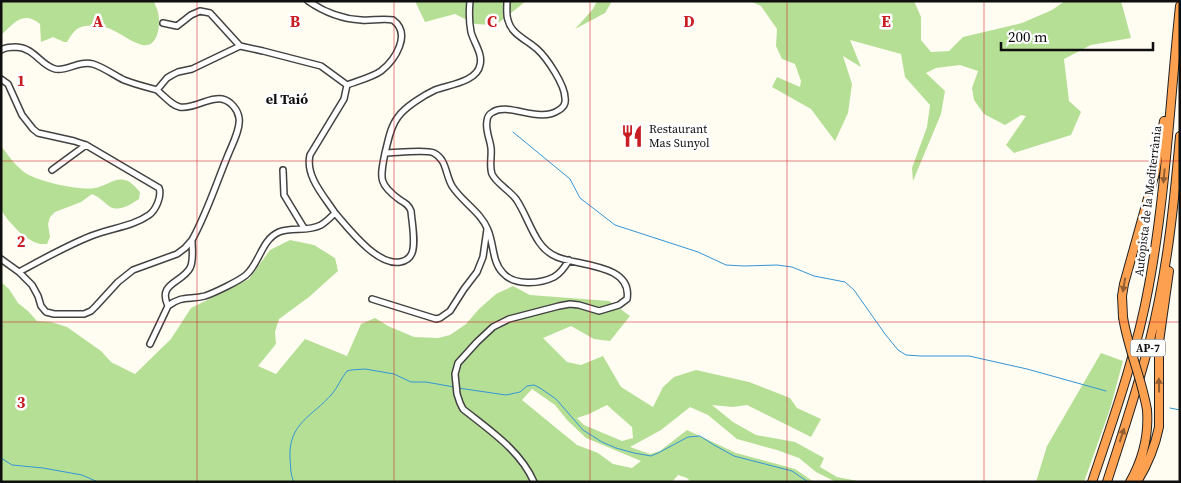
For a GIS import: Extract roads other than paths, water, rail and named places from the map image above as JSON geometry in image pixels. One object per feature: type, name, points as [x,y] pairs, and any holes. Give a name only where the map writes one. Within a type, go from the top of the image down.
[{"type":"highway","name":"Autopista de la Mediterrània","points":[[1092,482],[1127,377],[1149,287],[1162,198],[1180,6]]},
{"type":"highway","points":[[1130,482],[1139,465],[1148,431],[1145,396],[1127,338],[1122,296],[1155,173],[1173,67]]},
{"type":"highway","name":"Autopista de la Mediterrània","points":[[1107,482],[1150,339],[1163,279],[1173,211],[1180,136]]},
{"type":"highway","points":[[1138,482],[1155,446],[1159,427],[1160,342],[1171,249],[1173,211]]},
{"type":"street","points":[[308,1],[327,13],[347,19],[389,19],[396,22],[399,27],[401,44],[390,62],[379,72],[347,84]]},
{"type":"street","points":[[347,84],[344,99],[310,155],[308,165],[311,175],[335,213],[365,246],[377,255],[393,262],[406,261],[413,251],[411,208],[394,195],[384,184],[381,176],[390,133],[396,119],[405,110],[436,90],[468,79],[480,69],[481,58],[471,32],[469,17],[470,1]]},
{"type":"street","points":[[507,1],[508,21],[514,31],[541,53],[562,84],[566,99],[562,108],[554,114],[542,115],[502,110],[489,115],[486,124],[491,147],[491,170],[493,176],[516,199],[539,242],[547,250],[556,256],[609,270],[620,278],[628,288],[627,299],[619,305],[599,311],[570,304],[510,319],[489,331],[458,363],[455,376],[457,394],[463,408],[516,454],[534,482]]},
{"type":"street","points":[[163,23],[177,26],[191,15],[200,11],[210,13],[240,46],[321,66],[347,84]]},
{"type":"street","points":[[157,90],[172,75],[192,69],[240,46]]},
{"type":"street","points":[[1,50],[7,47],[24,48],[57,70],[83,63],[92,64],[126,81],[157,90],[173,104],[180,107],[189,107],[220,98],[227,100],[233,105],[240,118],[234,140],[208,206],[192,240],[177,254],[132,270],[91,311],[84,314],[54,314],[46,312],[41,306],[32,285],[19,272],[1,259]]},
{"type":"street","points":[[1,79],[8,84],[22,115],[38,133],[86,145],[159,188],[160,192],[152,212],[143,219],[70,245],[19,272]]},
{"type":"street","points":[[52,170],[86,145]]},
{"type":"street","points":[[385,154],[429,151],[441,157],[453,187],[488,228],[499,267],[507,277],[527,283],[547,280],[559,274],[569,260]]},
{"type":"street","points":[[282,170],[284,195],[304,228]]},
{"type":"street","points":[[150,344],[168,306],[180,298],[204,296],[223,288],[246,275],[254,266],[270,238],[279,232],[318,227],[335,213]]},
{"type":"street","points":[[372,299],[436,319],[440,318],[450,311],[477,272],[483,257],[488,228]]},
{"type":"street","points":[[168,306],[165,293],[170,284],[189,271],[192,264],[192,240]]},
{"type":"waterway","points":[[513,132],[570,179],[580,198],[615,225],[698,252],[726,265],[777,265],[792,267],[814,276],[845,282],[854,290],[898,350],[906,355],[969,356],[1027,369],[1106,391]]},
{"type":"waterway","points":[[294,482],[291,474],[290,459],[290,447],[293,437],[303,422],[332,394],[347,371],[365,369],[394,374],[411,382],[426,382],[454,387]]},
{"type":"waterway","points":[[458,388],[506,395],[520,392],[527,386],[534,385],[556,399],[583,430],[616,448],[651,456],[688,437],[700,436],[734,456],[792,471],[808,482]]},
{"type":"waterway","points":[[1170,408],[1180,410]]},
{"type":"waterway","points":[[1,458],[12,465],[82,475],[98,482]]},
{"type":"place","name":"Restaurant Mas Sunyol","points":[[632,136]]},
{"type":"district","name":"el Taió","points":[[287,99]]}]
